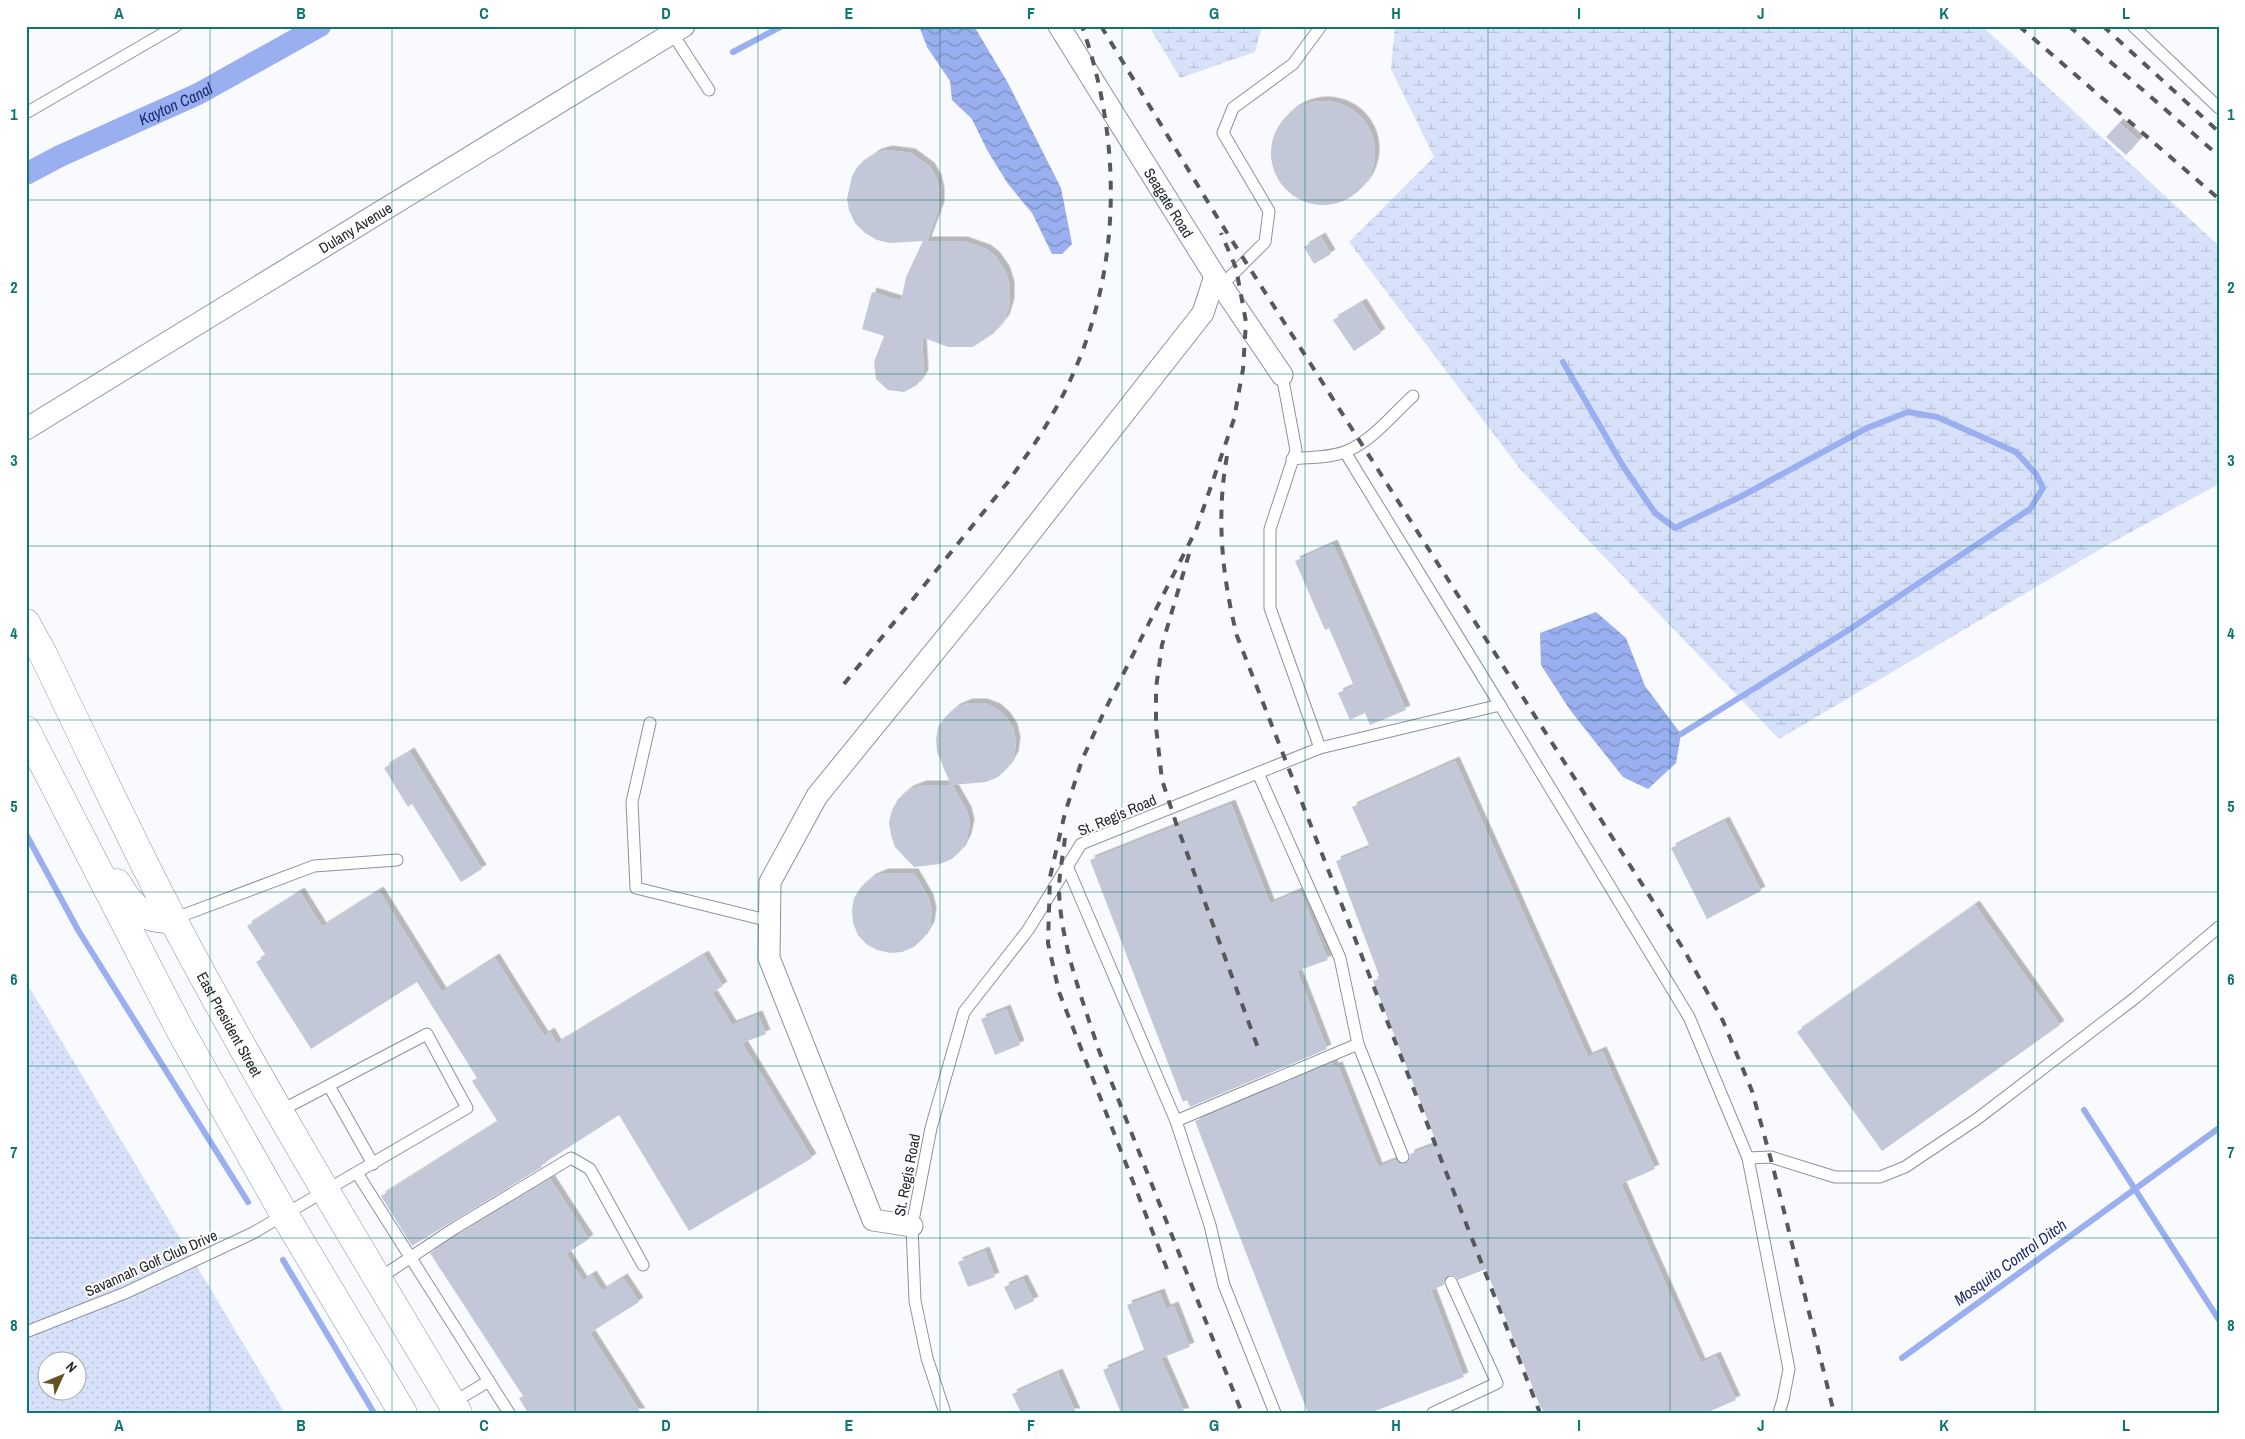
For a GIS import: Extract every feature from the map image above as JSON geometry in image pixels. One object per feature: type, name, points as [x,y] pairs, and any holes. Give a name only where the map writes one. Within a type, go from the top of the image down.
[{"type":"main road","name":"East President Street","points":[[26,624],[173,919],[231,1026],[326,1191],[455,1408]]},
{"type":"main road","points":[[26,730],[179,1028],[284,1214],[403,1413]]},
{"type":"main road","points":[[53,783],[127,899],[136,909],[152,918],[173,919]]},
{"type":"street","name":"Seagate Road","points":[[1059,26],[1218,281],[1282,375]]},
{"type":"street","name":"Dulany Avenue","points":[[26,429],[678,30]]},
{"type":"street","points":[[912,1226],[873,1220],[769,958],[770,882],[817,796],[1001,570],[1203,313],[1218,281]]},
{"type":"lane","points":[[26,113],[176,26]]},
{"type":"lane","points":[[1218,281],[1265,242],[1269,211],[1223,133],[1233,108],[1293,64],[1321,26]]},
{"type":"lane","points":[[2133,26],[2219,108]]},
{"type":"lane","points":[[678,30],[709,90]]},
{"type":"lane","points":[[1282,375],[1296,450],[1270,529],[1270,608],[1320,748]]},
{"type":"lane","points":[[1292,459],[1345,452],[1386,424],[1413,396]]},
{"type":"lane","points":[[1345,452],[1690,1017],[1748,1158],[1789,1369],[1784,1400],[1778,1413]]},
{"type":"lane","name":"St. Regis Road","points":[[945,1413],[927,1358],[916,1301],[912,1226],[932,1128],[964,1012],[1028,930],[1081,844],[1320,748],[1500,705]]},
{"type":"lane","points":[[650,723],[632,802],[636,888],[770,921]]},
{"type":"lane","points":[[1258,773],[1340,958],[1358,1044],[1403,1157]]},
{"type":"lane","points":[[173,919],[314,866],[397,860]]},
{"type":"lane","points":[[1067,866],[1176,1121],[1210,1224],[1224,1285],[1275,1413]]},
{"type":"lane","points":[[1748,1158],[1770,1157],[1835,1177],[1880,1177],[1905,1167],[1977,1119],[2135,998],[2219,927]]},
{"type":"lane","name":"Savannah Golf Club Drive","points":[[26,1332],[183,1268],[254,1233],[467,1108],[427,1034],[329,1086]]},
{"type":"lane","points":[[1176,1121],[1358,1044]]},
{"type":"lane","points":[[280,1111],[329,1086],[373,1164]]},
{"type":"lane","points":[[378,1279],[409,1257],[571,1158],[590,1169],[643,1265]]},
{"type":"lane","points":[[357,1173],[510,1413]]},
{"type":"lane","points":[[1433,1413],[1497,1383],[1451,1282]]},
{"type":"lane","points":[[455,1408],[489,1381]]},
{"type":"green space","points":[[1149,26],[1262,26],[1255,52],[1180,78]]},
{"type":"green space","points":[[1395,26],[1982,26],[2219,246],[2219,484],[2109,544],[1779,739],[1520,469],[1349,242],[1434,157],[1391,69]]},
{"type":"green space","points":[[26,982],[285,1413],[26,1413]]},
{"type":"water","points":[[919,26],[974,26],[1008,83],[1061,188],[1072,244],[1062,254],[1052,254],[1032,213],[1008,184],[987,150],[972,119],[952,100],[950,81],[927,47]]},
{"type":"water","points":[[1596,612],[1626,638],[1645,686],[1681,734],[1676,763],[1648,789],[1623,777],[1570,710],[1541,665],[1540,633]]},
{"type":"building","points":[[1323,101],[1343,105],[1360,116],[1371,133],[1375,153],[1371,173],[1360,190],[1343,201],[1323,205],[1303,201],[1286,190],[1275,173],[1271,153],[1275,133],[1286,116],[1303,105]]},
{"type":"building","points":[[2119,123],[2139,140],[2126,155],[2106,137]]},
{"type":"building","points":[[888,150],[911,153],[930,167],[937,179],[940,192],[940,206],[927,241],[963,241],[986,249],[995,256],[1005,270],[1010,286],[1010,303],[1005,319],[994,333],[973,347],[948,347],[922,337],[924,374],[917,385],[904,392],[888,390],[876,379],[874,362],[884,336],[862,329],[872,292],[901,301],[906,277],[923,241],[890,243],[877,240],[865,233],[855,223],[849,210],[847,199],[852,176],[858,166],[877,153]]},
{"type":"building","points":[[1321,237],[1331,254],[1314,264],[1304,247]]},
{"type":"building","points":[[1362,303],[1381,333],[1354,351],[1333,320]]},
{"type":"building","points":[[1333,544],[1406,710],[1370,725],[1365,713],[1350,720],[1338,693],[1354,686],[1329,628],[1325,630],[1295,561]]},
{"type":"building","points":[[968,703],[983,703],[996,708],[1006,717],[1013,728],[1016,742],[1014,756],[1007,768],[998,777],[986,782],[952,785],[967,811],[970,824],[967,838],[961,850],[952,859],[940,864],[914,867],[895,847],[889,822],[892,810],[898,799],[909,790],[922,785],[951,785],[937,752],[938,727],[945,717],[956,708]]},
{"type":"building","points":[[410,752],[482,869],[461,882],[412,804],[408,807],[384,768]]},
{"type":"building","points":[[1455,761],[1588,1057],[1602,1051],[1655,1169],[1621,1184],[1701,1363],[1716,1356],[1736,1400],[1706,1413],[1545,1413],[1540,1406],[1486,1269],[1458,1280],[1455,1276],[1448,1275],[1445,1278],[1444,1285],[1431,1290],[1464,1377],[1370,1413],[1308,1413],[1195,1121],[1332,1063],[1334,1067],[1338,1066],[1378,1167],[1396,1160],[1399,1163],[1405,1164],[1409,1161],[1410,1154],[1437,1144],[1373,981],[1380,978],[1336,861],[1370,847],[1352,807]]},
{"type":"building","points":[[1231,804],[1270,904],[1300,891],[1328,960],[1297,971],[1327,1049],[1190,1107],[1187,1100],[1183,1102],[1090,860]]},
{"type":"building","points":[[1725,821],[1761,891],[1707,919],[1671,848]]},
{"type":"building","points":[[884,873],[914,873],[929,899],[932,912],[930,926],[923,938],[914,947],[902,952],[890,953],[877,950],[866,944],[858,935],[853,923],[852,910],[854,898],[861,887],[872,878]]},
{"type":"building","points":[[379,891],[442,992],[495,958],[544,1036],[550,1032],[557,1044],[704,955],[723,986],[712,993],[732,1025],[758,1015],[766,1034],[742,1043],[812,1158],[689,1231],[619,1115],[541,1165],[542,1167],[412,1246],[381,1196],[498,1122],[472,1081],[477,1078],[417,982],[311,1049],[256,962],[266,956],[247,926],[300,892],[322,927]]},
{"type":"building","points":[[1975,905],[2060,1025],[1882,1151],[1797,1032]]},
{"type":"building","points":[[1006,1009],[1020,1045],[995,1055],[981,1019]]},
{"type":"building","points":[[550,1179],[589,1239],[566,1254],[583,1281],[592,1275],[602,1291],[623,1278],[639,1302],[590,1333],[641,1413],[528,1413],[519,1398],[523,1396],[430,1253]]},
{"type":"building","points":[[985,1251],[995,1277],[968,1287],[958,1262]]},
{"type":"building","points":[[1023,1279],[1034,1301],[1015,1310],[1004,1287]]},
{"type":"building","points":[[1160,1293],[1166,1309],[1174,1306],[1190,1347],[1161,1358],[1185,1413],[1121,1413],[1103,1370],[1145,1352],[1127,1305]]},
{"type":"building","points":[[1058,1373],[1076,1413],[1021,1413],[1012,1394]]},
{"type":"waterway","name":"Kayton Canal","points":[[26,174],[60,156],[198,94],[320,26]]},
{"type":"waterway","points":[[733,52],[782,26]]},
{"type":"waterway","points":[[1563,362],[1623,466],[1655,513],[1675,528],[1740,497],[1867,428],[1908,412],[1937,417],[2016,452],[2036,474],[2043,488],[2030,509],[1847,631],[1681,734]]},
{"type":"waterway","points":[[26,834],[78,930],[248,1202]]},
{"type":"waterway","name":"Mosquito Control Ditch","points":[[2084,1110],[2219,1320]]},
{"type":"waterway","name":"Mosquito Control Ditch","points":[[1902,1358],[2219,1128]]},
{"type":"waterway","points":[[283,1260],[374,1413]]},
{"type":"railway","points":[[844,684],[1008,482],[1042,432],[1075,370],[1092,322],[1104,274],[1110,224],[1110,174],[1106,124],[1096,75],[1082,26]]},
{"type":"railway","points":[[1101,26],[1217,217],[1684,950],[1723,1021],[1752,1091],[1773,1167],[1834,1413]]},
{"type":"railway","points":[[2019,26],[2219,199]]},
{"type":"railway","points":[[2069,26],[2219,156]]},
{"type":"railway","points":[[2103,26],[2219,132]]},
{"type":"railway","points":[[1167,1269],[1059,992],[1048,943],[1050,877],[1065,813],[1082,760],[1103,714],[1196,530],[1234,419],[1243,369],[1246,322],[1236,268],[1221,233]]},
{"type":"railway","points":[[1227,456],[1222,501],[1222,546],[1224,569],[1237,636],[1540,1413]]},
{"type":"railway","points":[[1189,554],[1162,645],[1156,688],[1156,727],[1162,780],[1258,1048]]},
{"type":"railway","points":[[1065,838],[1059,891],[1064,931],[1079,991],[1098,1048],[1242,1413]]}]
